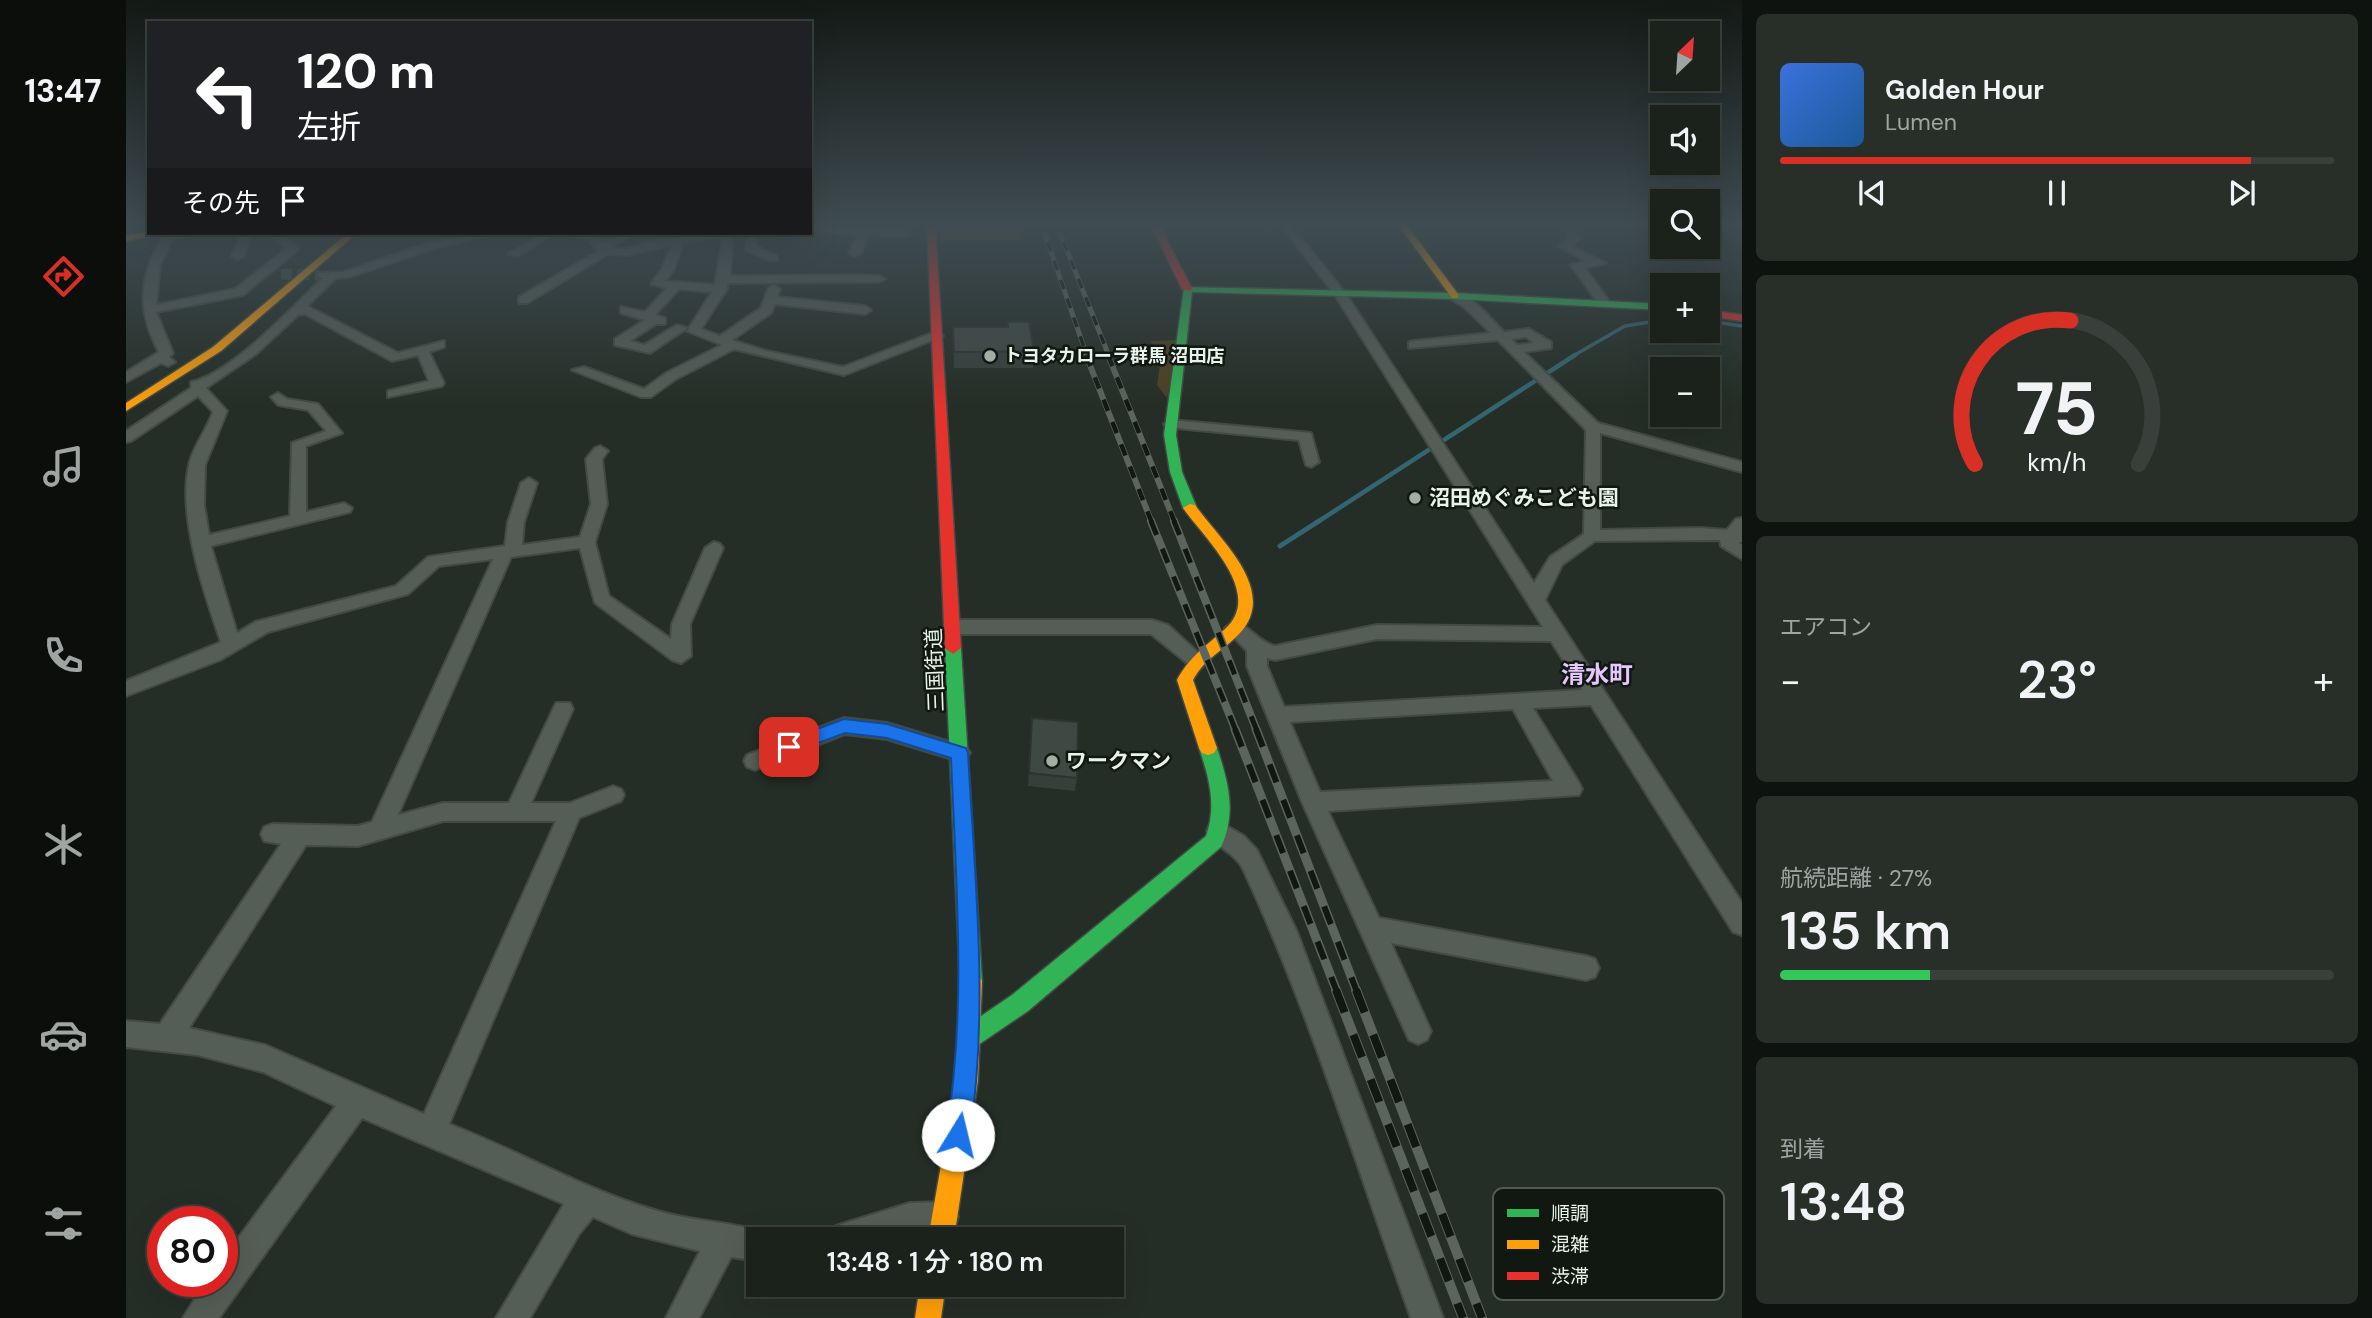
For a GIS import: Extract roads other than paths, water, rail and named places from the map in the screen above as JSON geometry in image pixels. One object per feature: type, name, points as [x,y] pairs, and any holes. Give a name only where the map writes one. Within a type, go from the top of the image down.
[{"type":"main road","points":[[126,408],[178,379],[217,351],[294,285]]},
{"type":"main road","name":"三国街道","points":[[935,285],[971,983],[967,1080],[943,1227]]},
{"type":"main road","points":[[970,1037],[1020,1003],[1061,969],[1214,841],[1218,831],[1223,793],[1185,680],[1195,659],[1244,620],[1250,601],[1249,590],[1190,507],[1171,456],[1171,424],[1187,289],[1185,285]]},
{"type":"main road","points":[[1446,285],[1455,296]]},
{"type":"main road","points":[[1187,289],[1455,296],[1650,306]]},
{"type":"main road","points":[[1720,315],[1742,318]]},
{"type":"main road","points":[[928,1318],[931,1297]]},
{"type":"street","points":[[126,378],[164,360],[166,353],[154,335],[147,310],[151,285]]},
{"type":"street","points":[[147,310],[239,292],[249,285]]},
{"type":"street","points":[[126,438],[197,387],[218,376],[294,312],[319,285]]},
{"type":"street","points":[[523,300],[548,285]]},
{"type":"street","points":[[667,285],[699,285]]},
{"type":"street","points":[[677,285],[651,318],[620,342],[645,350],[687,330],[722,285]]},
{"type":"street","points":[[579,370],[646,394],[727,343],[767,310],[775,285]]},
{"type":"street","points":[[1333,285],[1742,924]]},
{"type":"street","points":[[1591,285],[1604,303]]},
{"type":"street","points":[[1455,296],[1468,304],[1592,426],[1742,467]]},
{"type":"street","points":[[770,300],[865,310]]},
{"type":"street","points":[[294,312],[307,310],[397,358],[439,344]]},
{"type":"street","points":[[625,310],[727,343],[844,371],[937,336]]},
{"type":"street","points":[[1414,345],[1529,333],[1546,345],[1514,349]]},
{"type":"street","points":[[393,394],[437,383],[422,350]]},
{"type":"street","points":[[197,387],[220,411],[214,433],[197,461],[194,486],[213,596],[231,643]]},
{"type":"street","points":[[278,397],[283,402],[313,407],[335,433],[299,443],[298,519]]},
{"type":"street","points":[[1171,424],[1306,436],[1311,462]]},
{"type":"street","points":[[1592,426],[1592,536]]},
{"type":"street","points":[[600,451],[594,459],[599,504],[587,542],[601,599],[680,656],[681,624],[714,548]]},
{"type":"street","points":[[381,827],[509,552],[529,483]]},
{"type":"street","points":[[204,542],[344,509]]},
{"type":"street","points":[[1742,523],[1735,536],[1727,542],[1742,553]]},
{"type":"street","points":[[1536,600],[1554,560],[1565,550],[1592,536],[1700,533],[1735,536]]},
{"type":"street","points":[[126,689],[213,655],[231,643],[287,618],[402,590],[434,561],[587,542]]},
{"type":"street","points":[[954,626],[1152,627],[1161,630],[1195,659]]},
{"type":"street","points":[[1234,628],[1257,649],[1275,653],[1377,632],[1557,634]]},
{"type":"street","points":[[1257,649],[1257,666],[1313,802],[1418,1031]]},
{"type":"street","points":[[1279,715],[1597,696]]},
{"type":"street","points":[[1313,802],[1571,789],[1548,758],[1544,745],[1518,701]]},
{"type":"street","points":[[516,812],[563,709]]},
{"type":"street","points":[[755,761],[844,726],[887,731],[959,753]]},
{"type":"street","points":[[272,834],[358,836],[381,827],[400,826],[443,812],[571,812],[613,795]]},
{"type":"street","points":[[431,1131],[571,812]]},
{"type":"street","points":[[1218,831],[1236,843],[1248,857],[1288,940],[1427,1318]]},
{"type":"street","points":[[167,1037],[300,835]]},
{"type":"street","points":[[1370,928],[1586,968]]},
{"type":"street","points":[[126,1034],[167,1037],[265,1059],[586,1202],[632,1219],[746,1244]]},
{"type":"street","points":[[199,1318],[357,1101]]},
{"type":"street","points":[[512,1318],[568,1223],[586,1202]]},
{"type":"street","points":[[881,1227],[910,1218],[940,1227]]},
{"type":"street","points":[[682,1318],[722,1241]]},
{"type":"waterway","points":[[1573,356],[1625,326],[1650,322]]},
{"type":"waterway","points":[[1720,323],[1742,326]]},
{"type":"waterway","points":[[1316,523],[1575,355]]},
{"type":"waterway","points":[[1280,546],[1319,521]]},
{"type":"railway","points":[[1062,285],[1087,356]]},
{"type":"railway","points":[[1081,285],[1109,356]]},
{"type":"railway","points":[[1086,355],[1152,523]]},
{"type":"railway","points":[[1108,355],[1175,523]]},
{"type":"railway","points":[[1151,521],[1236,731]]},
{"type":"railway","points":[[1174,521],[1257,731]]},
{"type":"railway","points":[[1235,729],[1337,992]]},
{"type":"railway","points":[[1256,729],[1357,992]]},
{"type":"railway","points":[[1336,990],[1463,1318]]},
{"type":"railway","points":[[1356,990],[1482,1318]]},
{"type":"place","name":"トヨタカローラ群馬 沼田店","points":[[990,356]]},
{"type":"place","name":"沼田めぐみこども園","points":[[1415,498]]},
{"type":"place","name":"ワークマン","points":[[1052,761]]},
{"type":"district","name":"清水町","points":[[1597,675]]}]
